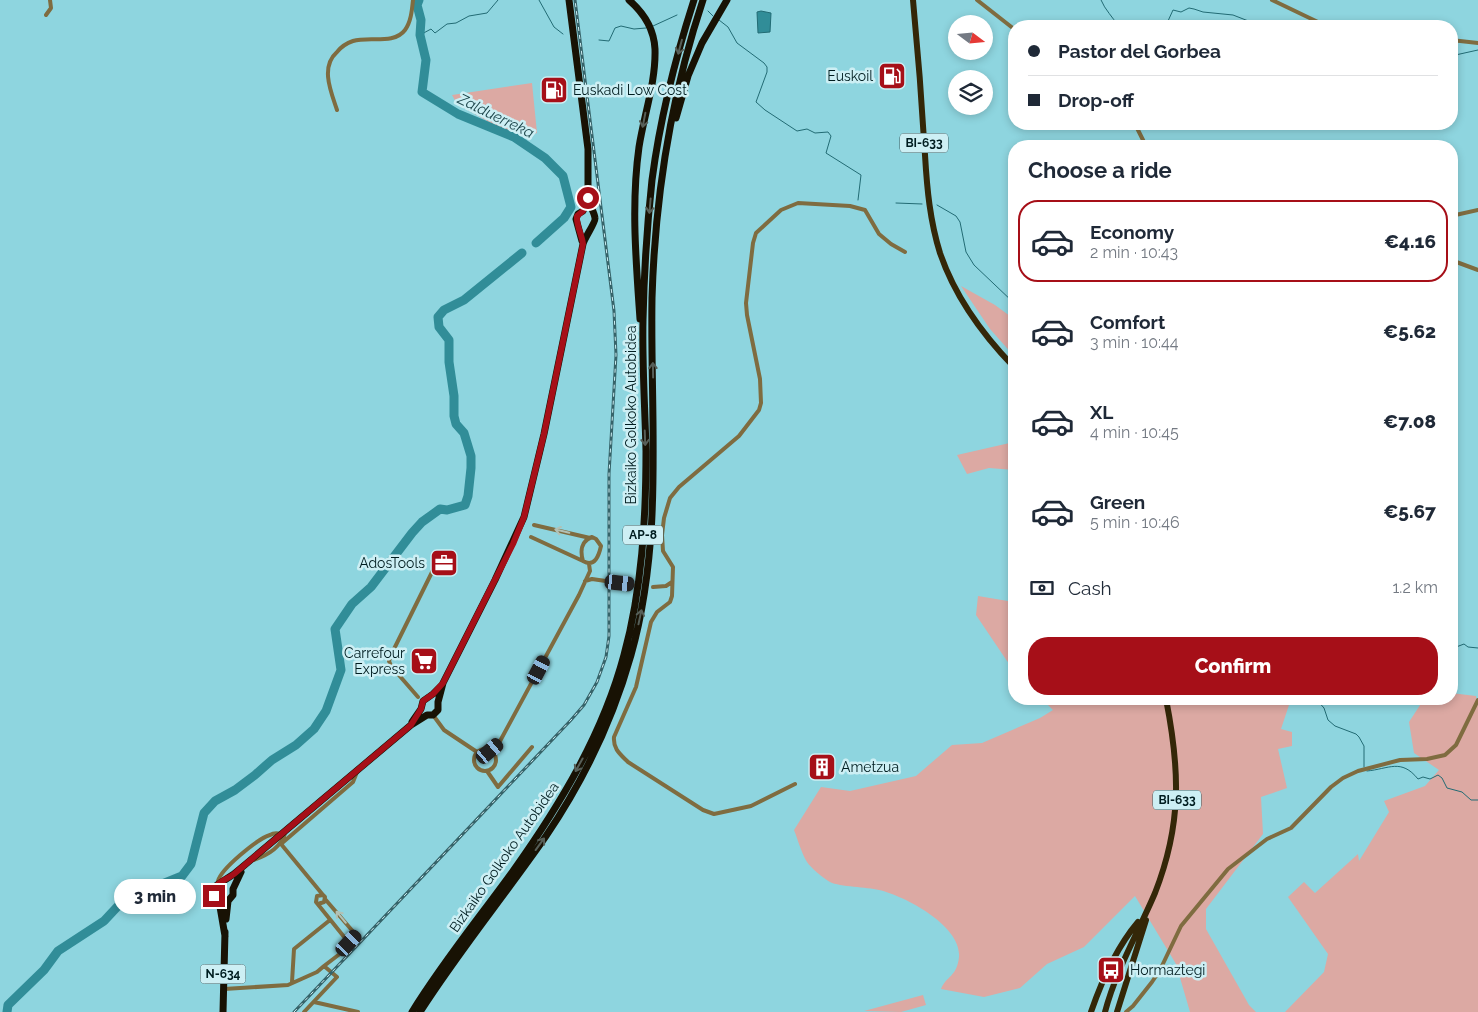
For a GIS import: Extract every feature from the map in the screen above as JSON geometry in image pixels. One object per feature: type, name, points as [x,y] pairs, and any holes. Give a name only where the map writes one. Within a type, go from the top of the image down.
[{"type":"highway","name":"N-634","points":[[225,936],[219,900],[214,896],[217,884],[248,863],[411,725],[427,713],[438,710],[443,683],[500,571],[524,517],[544,434],[583,244],[590,228],[595,222],[588,198],[588,149],[569,0]]},
{"type":"highway","points":[[629,0],[644,16],[653,37],[655,60],[639,147],[634,217],[643,374]]},
{"type":"highway","name":"Bizkaiko Golkoko Autobidea","points":[[412,1012],[441,968],[512,871],[563,795],[601,722],[625,654],[638,593],[641,562],[646,451],[643,374],[645,283],[652,178],[670,84],[694,0]]},
{"type":"highway","name":"Bizkaiko Golkoko Autobidea","points":[[420,1012],[464,947],[548,834],[569,799],[608,723],[631,653],[640,619],[648,561],[654,487],[652,326],[654,260],[662,176],[680,82],[703,0]]},
{"type":"highway","points":[[669,137],[688,76],[702,43],[726,0]]},
{"type":"highway","name":"N-634","points":[[583,244],[577,216],[583,211],[588,198]]},
{"type":"highway","points":[[583,211],[588,210],[593,213]]},
{"type":"highway","points":[[578,226],[584,229],[590,228]]},
{"type":"highway","name":"N-634","points":[[427,713],[423,701],[443,683]]},
{"type":"highway","points":[[427,698],[435,699],[438,702]]},
{"type":"highway","name":"N-634","points":[[222,1012],[228,900],[233,895],[237,878],[248,863]]},
{"type":"highway","points":[[222,882],[228,884],[233,889]]},
{"type":"highway","points":[[219,900],[228,900]]},
{"type":"main road","name":"BI-633","points":[[913,0],[927,192],[936,237],[947,270],[961,298],[978,326],[1008,360]]},
{"type":"main road","name":"BI-633","points":[[1105,1012],[1115,980],[1152,898],[1169,849],[1177,800],[1176,757],[1167,705]]},
{"type":"main road","points":[[1117,1012],[1152,898]]},
{"type":"main road","points":[[1090,1012],[1104,976],[1131,931],[1145,913]]},
{"type":"street","points":[[46,15],[51,8],[50,0]]},
{"type":"street","points":[[337,110],[331,92],[328,70],[332,57],[346,43],[390,38],[399,35],[405,30],[408,23],[413,0]]},
{"type":"street","points":[[977,0],[1008,24]]},
{"type":"street","points":[[1272,0],[1314,20]]},
{"type":"street","points":[[1458,41],[1478,43]]},
{"type":"street","points":[[795,784],[751,806],[714,814],[703,810],[628,762],[617,752],[613,744],[614,737],[636,687],[651,622],[657,612],[670,602],[672,596],[673,567],[663,551],[664,518],[670,498],[679,487],[739,436],[759,410],[761,403],[760,379],[746,303],[752,243],[756,233],[781,210],[798,203],[850,206],[865,210],[879,234],[905,252]]},
{"type":"street","points":[[1458,214],[1478,210]]},
{"type":"street","points":[[1458,263],[1478,270]]},
{"type":"street","points":[[534,525],[596,539],[601,546],[599,555],[589,564]]},
{"type":"street","points":[[531,537],[589,564]]},
{"type":"street","points":[[583,561],[581,548],[586,540],[590,538]]},
{"type":"street","points":[[418,697],[389,662],[440,558]]},
{"type":"street","points":[[589,564],[590,571],[598,581]]},
{"type":"street","points":[[490,751],[499,743],[579,595],[590,571]]},
{"type":"street","points":[[585,581],[592,579],[633,585]]},
{"type":"street","points":[[653,587],[666,586],[673,580]]},
{"type":"street","points":[[666,586],[672,596]]},
{"type":"street","points":[[1126,1012],[1133,1006],[1160,970],[1181,926],[1228,869],[1267,839],[1291,828],[1331,787],[1343,778],[1358,771],[1400,760],[1427,759],[1445,755],[1456,745],[1468,717],[1478,700]]},
{"type":"street","points":[[427,713],[444,730],[477,752]]},
{"type":"street","points":[[487,771],[495,764],[495,756],[490,751],[484,749],[477,752],[474,758],[475,765],[480,770],[487,771],[498,787],[532,748]]},
{"type":"street","points":[[248,863],[263,857],[281,844],[353,782],[359,768]]},
{"type":"street","points":[[222,882],[218,881],[223,871],[269,835],[284,831],[281,844]]},
{"type":"street","points":[[223,989],[288,985],[317,972],[341,953],[356,935],[281,844]]},
{"type":"street","points":[[316,887],[316,900],[318,904],[349,943]]},
{"type":"street","points":[[317,896],[324,897]]},
{"type":"street","points":[[318,904],[323,903],[324,897]]},
{"type":"street","points":[[292,982],[294,949],[330,920]]},
{"type":"street","points":[[304,1012],[337,977],[324,966]]},
{"type":"street","points":[[314,1002],[358,1012]]},
{"type":"shaded area","points":[[532,83],[537,133],[528,136],[500,128],[457,104],[452,95]]},
{"type":"shaded area","points":[[961,286],[1008,315],[1008,349],[990,329]]},
{"type":"shaded area","points":[[1008,443],[1008,470],[989,468],[967,474],[957,455]]},
{"type":"shaded area","points":[[978,596],[1008,601],[1008,662],[1007,661],[976,615]]},
{"type":"shaded area","points":[[1458,694],[1476,696],[1478,706],[1478,1012],[1285,1012],[1324,972],[1328,954],[1288,897],[1304,882],[1315,893],[1358,854],[1359,861],[1389,812],[1384,801],[1425,786],[1439,770],[1414,753],[1409,722],[1420,705],[1458,705]]},
{"type":"shaded area","points":[[1048,705],[1289,705],[1281,729],[1292,732],[1292,746],[1278,749],[1287,788],[1261,797],[1263,834],[1206,909],[1206,929],[1249,1005],[1256,1012],[1190,1012],[1176,964],[1135,896],[1084,947],[1047,964],[1020,988],[984,997],[941,989],[956,969],[959,957],[957,945],[951,934],[942,924],[917,906],[890,893],[830,882],[817,873],[807,862],[794,830],[821,787],[850,791],[916,776],[952,745],[982,743],[1040,718],[1053,710]]},
{"type":"shaded area","points":[[923,995],[926,1005],[901,1012],[864,1011]]},
{"type":"water","points":[[757,12],[771,13],[770,32],[758,33]]},
{"type":"waterway","name":"Zalduerreka","points":[[419,0],[417,5],[421,20],[420,35],[426,60],[422,92],[458,114],[514,137],[545,158],[563,176],[571,207],[564,218],[536,243]]},
{"type":"waterway","points":[[420,35],[431,29],[435,33],[447,24],[456,23],[469,16],[487,13],[498,0]]},
{"type":"waterway","points":[[539,0],[554,27],[563,34]]},
{"type":"waterway","points":[[1101,0],[1114,20]]},
{"type":"waterway","points":[[1168,20],[1173,10],[1181,12],[1189,8],[1203,12],[1233,15],[1246,20]]},
{"type":"waterway","points":[[708,11],[713,16]]},
{"type":"waterway","points":[[653,26],[677,15]]},
{"type":"waterway","points":[[719,20],[728,27],[737,43],[767,67],[756,102],[797,131],[807,129],[815,133],[828,132],[831,136],[826,153],[861,175],[858,200]]},
{"type":"waterway","points":[[599,40],[609,41],[615,28],[621,26],[634,29],[646,28]]},
{"type":"waterway","points":[[1458,54],[1478,50]]},
{"type":"waterway","points":[[896,203],[922,204]]},
{"type":"waterway","points":[[937,205],[956,216],[960,222],[966,252],[974,265],[1008,297]]},
{"type":"waterway","points":[[7,1012],[8,1005],[44,970],[58,951],[104,921],[118,906],[150,889],[182,876],[191,864],[204,813],[215,801],[235,790],[272,760],[296,745],[314,729],[326,711],[341,670],[335,629],[352,604],[371,587],[422,522],[440,509],[447,510],[465,505],[468,496],[471,456],[464,433],[456,424],[454,416],[449,340],[439,327],[438,317],[444,310],[464,300],[522,253]]},
{"type":"waterway","points":[[1458,646],[1464,644],[1468,647],[1478,648]]},
{"type":"waterway","points":[[1321,705],[1328,720],[1335,726],[1359,737],[1364,746],[1364,767]]},
{"type":"waterway","points":[[1367,771],[1394,766],[1406,769],[1418,779],[1423,777],[1430,779],[1438,775],[1442,778],[1447,788],[1462,792],[1471,800],[1478,800]]},
{"type":"railway","points":[[294,1012],[571,720],[584,705],[597,682],[606,657],[609,636],[609,474],[616,355],[614,311],[575,0]]},
{"type":"place","name":"Euskoil","points":[[892,76]]},
{"type":"place","name":"Euskadi Low Cost","points":[[554,90]]},
{"type":"place","name":"AdosTools","points":[[444,563]]},
{"type":"place","name":"Carrefour Express","points":[[424,661]]},
{"type":"place","name":"Ametzua","points":[[822,767]]},
{"type":"place","name":"Hormaztegi","points":[[1111,970]]},
{"type":"route","points":[[214,896],[217,884],[227,880],[411,725],[421,709],[423,701],[443,683],[520,530],[531,494],[583,244],[582,234],[576,220],[578,214],[583,211],[588,198]]}]
